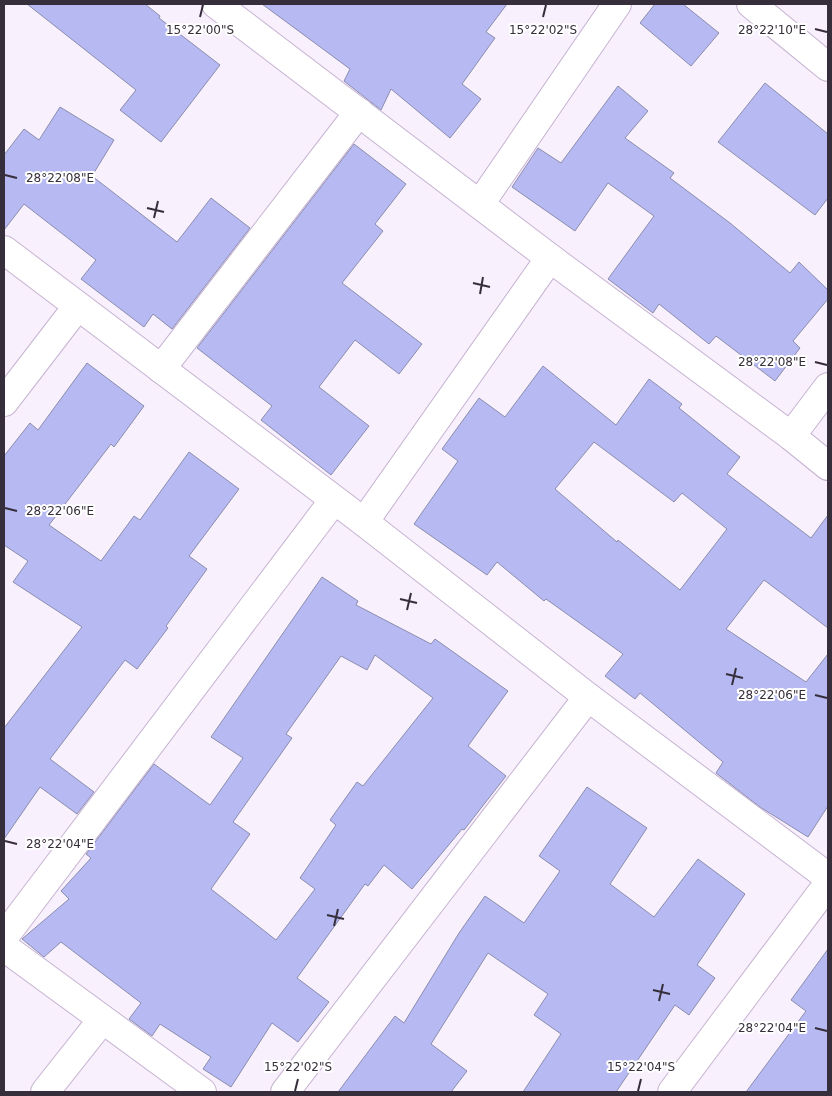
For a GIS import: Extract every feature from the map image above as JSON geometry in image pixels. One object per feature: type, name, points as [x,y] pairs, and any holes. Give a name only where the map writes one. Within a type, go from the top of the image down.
[{"type":"street","points":[[216,4],[550,258],[791,436],[828,466]]},
{"type":"street","points":[[480,204],[617,4]]},
{"type":"street","points":[[751,4],[828,67]]},
{"type":"street","points":[[161,369],[360,112]]},
{"type":"street","points":[[4,250],[364,522],[588,697],[828,877]]},
{"type":"street","points":[[364,522],[550,258]]},
{"type":"street","points":[[4,402],[78,307]]},
{"type":"street","points":[[791,436],[828,387]]},
{"type":"street","points":[[4,937],[334,500]]},
{"type":"street","points":[[285,1092],[588,697]]},
{"type":"street","points":[[672,1092],[828,884]]},
{"type":"street","points":[[4,947],[202,1092]]},
{"type":"street","points":[[45,1092],[102,1020]]},
{"type":"building","points":[[27,4],[145,4],[160,16],[159,18],[220,65],[161,142],[120,110],[136,90]]},
{"type":"building","points":[[262,4],[507,4],[486,32],[495,38],[462,84],[481,99],[450,138],[391,89],[381,110],[344,81],[350,69]]},
{"type":"building","points":[[655,4],[683,4],[719,33],[691,66],[640,23]]},
{"type":"building","points":[[765,83],[828,134],[828,198],[815,215],[718,142]]},
{"type":"building","points":[[618,86],[648,111],[625,138],[674,173],[670,178],[730,223],[790,273],[799,262],[828,290],[828,299],[793,341],[800,348],[775,381],[716,336],[709,344],[659,304],[653,313],[608,279],[654,216],[608,183],[575,231],[512,187],[538,148],[561,163]]},
{"type":"building","points":[[60,107],[114,140],[92,176],[177,242],[211,198],[250,228],[172,329],[153,314],[144,327],[81,279],[96,260],[24,204],[4,230],[4,155],[24,129],[39,140]]},
{"type":"building","points":[[354,144],[406,184],[375,224],[383,231],[342,283],[422,344],[399,374],[355,340],[319,387],[369,426],[331,475],[261,420],[272,406],[197,348]]},
{"type":"building","points":[[87,363],[144,406],[114,447],[111,444],[49,525],[101,561],[134,516],[140,520],[189,452],[239,489],[189,556],[207,569],[166,626],[168,628],[137,669],[125,660],[50,759],[94,792],[77,814],[40,787],[4,839],[4,728],[82,627],[13,582],[28,561],[4,545],[4,456],[30,423],[38,430]]},
{"type":"building","points":[[543,366],[616,425],[649,379],[682,404],[679,408],[740,457],[727,474],[811,538],[828,515],[828,628],[764,580],[726,629],[806,682],[828,654],[828,806],[808,837],[760,807],[716,773],[723,762],[640,693],[635,699],[605,676],[623,654],[546,599],[544,601],[497,562],[487,575],[414,524],[458,461],[442,449],[479,398],[505,417]],"holes":[[[594,442],[674,502],[682,493],[727,529],[680,590],[618,540],[617,542],[555,489]]]},
{"type":"building","points":[[322,577],[358,601],[356,605],[431,644],[435,639],[508,691],[468,746],[506,776],[464,830],[462,829],[412,889],[384,865],[368,886],[365,884],[297,978],[329,1002],[298,1042],[272,1023],[231,1087],[203,1069],[211,1057],[160,1024],[152,1036],[129,1019],[141,1003],[61,942],[44,957],[22,939],[69,899],[61,891],[91,858],[86,854],[154,764],[210,805],[243,758],[211,737]],"holes":[[[375,655],[433,698],[363,786],[357,782],[330,820],[336,825],[300,878],[315,889],[276,940],[211,889],[250,834],[233,822],[292,738],[286,734],[341,656],[367,670]]]},
{"type":"building","points":[[587,787],[647,828],[610,884],[654,917],[698,859],[745,894],[697,965],[715,978],[689,1015],[675,1005],[616,1092],[523,1092],[561,1034],[534,1015],[548,994],[488,953],[431,1044],[467,1071],[451,1092],[338,1092],[395,1016],[404,1023],[459,933],[485,896],[524,923],[560,871],[539,856]]},
{"type":"building","points":[[828,949],[828,1092],[746,1092],[806,1011],[791,1000]]}]
